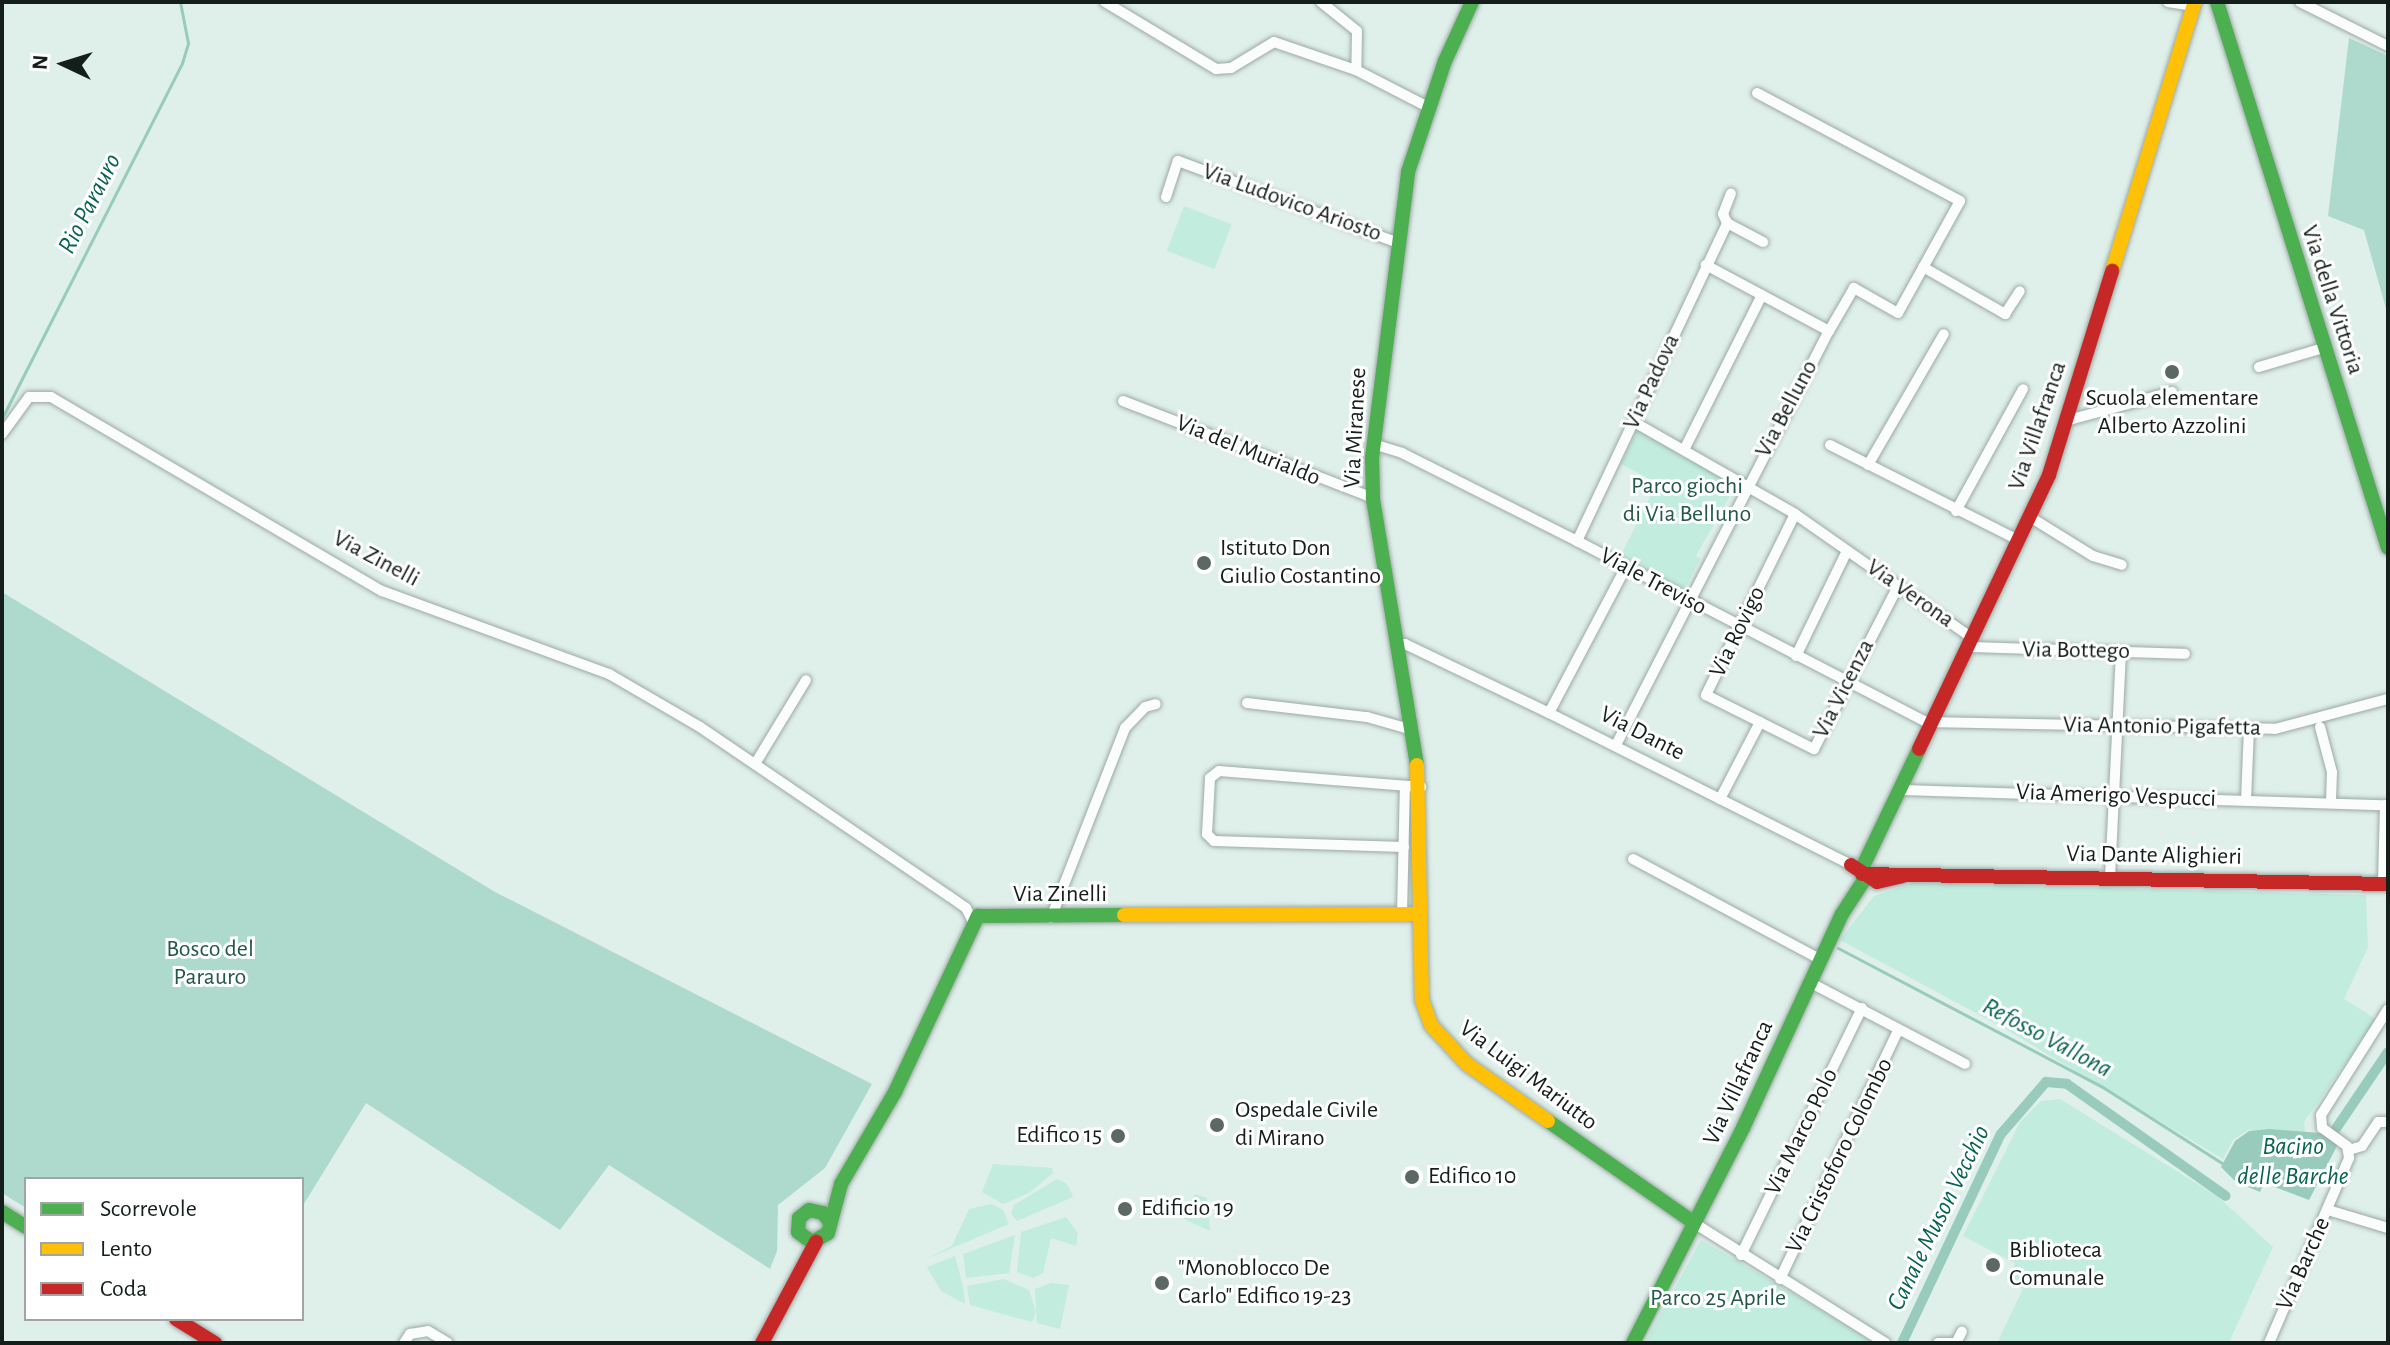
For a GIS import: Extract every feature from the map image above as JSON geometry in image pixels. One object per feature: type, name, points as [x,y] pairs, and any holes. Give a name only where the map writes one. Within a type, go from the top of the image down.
[{"type":"main road","name":"Via Miranese","points":[[1420,914],[1413,730],[1373,498],[1373,444],[1396,242],[1408,172],[1428,107],[1472,2]]},
{"type":"main road","name":"Via della Vittoria","points":[[2203,6],[2235,65],[2388,548]]},
{"type":"main road","name":"Via Villafranca","points":[[1633,1343],[1811,983],[1842,914],[1856,870],[1900,790],[2030,517],[2109,295],[2203,6]]},
{"type":"main road","points":[[1856,870],[1884,881]]},
{"type":"main road","name":"Via Dante Alighieri","points":[[1856,870],[2386,884]]},
{"type":"main road","name":"Via Dante Alighieri","points":[[1884,881],[1918,873]]},
{"type":"main road","name":"Via Villafranca","points":[[1842,914],[1884,881]]},
{"type":"main road","name":"Via Zinelli","points":[[972,920],[978,916],[1420,914]]},
{"type":"main road","name":"Via Luigi Mariutto","points":[[1420,914],[1422,1000],[1440,1038],[1467,1064],[1694,1223]]},
{"type":"main road","points":[[762,1343],[780,1300],[816,1242],[828,1233],[841,1184],[895,1092],[972,920]]},
{"type":"main road","points":[[780,1300],[800,1216],[841,1184]]},
{"type":"main road","points":[[809,1210],[819,1210],[829,1221]]},
{"type":"main road","points":[[2,1212],[24,1226]]},
{"type":"main road","points":[[797,1229],[805,1240],[816,1242]]},
{"type":"main road","points":[[179,1321],[215,1343]]},
{"type":"street","points":[[1105,2],[1216,69],[1231,68],[1274,42],[1356,70],[1428,107]]},
{"type":"street","points":[[1321,2],[1357,31],[1356,70]]},
{"type":"street","points":[[2168,2],[2203,6]]},
{"type":"street","points":[[2300,2],[2388,46]]},
{"type":"street","name":"Via Belluno","points":[[1616,745],[1746,484],[1854,288],[1898,313],[1960,201],[1757,93]]},
{"type":"street","name":"Via Ludovico Ariosto","points":[[1166,197],[1178,161],[1396,242]]},
{"type":"street","name":"Via Padova","points":[[1577,541],[1727,223],[1723,214],[1731,193]]},
{"type":"street","points":[[1727,223],[1763,242]]},
{"type":"street","name":"Via Belluno","points":[[1706,265],[1829,331]]},
{"type":"street","points":[[1923,267],[2005,314],[2020,291]]},
{"type":"street","points":[[1685,448],[1762,295]]},
{"type":"street","points":[[1868,465],[1944,334]]},
{"type":"street","points":[[2259,367],[2323,348]]},
{"type":"street","points":[[1956,511],[2023,389]]},
{"type":"street","points":[[2065,421],[2172,392]]},
{"type":"street","name":"Via Zinelli","points":[[2,434],[29,397],[51,397],[382,591],[609,674],[755,764],[966,908],[972,920]]},
{"type":"street","name":"Via del Murialdo","points":[[1123,401],[1373,498]]},
{"type":"street","name":"Via Verona","points":[[1634,422],[1685,448],[1795,514],[1898,586],[1970,642]]},
{"type":"street","name":"Viale Treviso","points":[[1373,444],[1402,453],[1847,683],[1932,723]]},
{"type":"street","points":[[1830,445],[2018,540]]},
{"type":"street","name":"Via Rovigo","points":[[1760,722],[1706,695],[1795,514]]},
{"type":"street","points":[[2030,517],[2093,556],[2122,565]]},
{"type":"street","name":"Via Verona","points":[[1796,656],[1847,551]]},
{"type":"street","points":[[1549,713],[1626,567]]},
{"type":"street","name":"Via Vicenza","points":[[1760,722],[1814,749],[1898,586]]},
{"type":"street","name":"Via Bottego","points":[[1970,642],[2121,653],[2185,654]]},
{"type":"street","name":"Via Dante","points":[[1398,645],[1616,745],[1856,870]]},
{"type":"street","points":[[2110,877],[2121,653]]},
{"type":"street","points":[[755,764],[806,680]]},
{"type":"street","name":"Via Antonio Pigafetta","points":[[1932,723],[2275,729],[2388,699]]},
{"type":"street","points":[[1247,703],[1367,717],[1413,730]]},
{"type":"street","points":[[1051,918],[1053,902],[1125,728],[1145,707],[1156,704]]},
{"type":"street","points":[[1720,799],[1760,722]]},
{"type":"street","points":[[2320,727],[2332,772],[2331,803]]},
{"type":"street","points":[[2246,800],[2249,728]]},
{"type":"street","points":[[1404,847],[1210,838],[1210,778],[1219,771],[1413,786]]},
{"type":"street","name":"Via Miranese","points":[[1402,914],[1404,847],[1413,786]]},
{"type":"street","name":"Via Amerigo Vespucci","points":[[1900,790],[2385,805],[2386,884]]},
{"type":"street","points":[[1633,859],[1821,960]]},
{"type":"street","points":[[1811,983],[1965,1064]]},
{"type":"street","name":"Via Marco Polo","points":[[1741,1255],[1862,1008]]},
{"type":"street","points":[[2388,1009],[2321,1115],[2322,1128],[2346,1146],[2362,1146],[2378,1122],[2388,1122]]},
{"type":"street","name":"Via Cristoforo Colombo","points":[[1780,1279],[1898,1031]]},
{"type":"street","name":"Via Barche","points":[[2269,1343],[2328,1210],[2346,1146]]},
{"type":"street","points":[[2328,1210],[2388,1228]]},
{"type":"street","points":[[1694,1223],[1885,1343]]},
{"type":"street","points":[[404,1343],[410,1334],[428,1331],[448,1343]]},
{"type":"street","points":[[1938,1343],[1954,1343],[1962,1331]]},
{"type":"green space","points":[[2349,38],[2388,56],[2388,316],[2364,230],[2328,216]]},
{"type":"green space","points":[[1184,206],[1232,224],[1214,269],[1167,251]]},
{"type":"green space","name":"Parco giochi di Via Belluno","points":[[1637,430],[1736,485],[1696,556],[1700,559],[1684,591],[1621,555],[1657,483],[1621,464]]},
{"type":"green space","name":"Bosco del Parauro","points":[[2,592],[495,892],[872,1084],[825,1168],[778,1205],[777,1251],[770,1269],[609,1165],[560,1230],[366,1103],[304,1204],[304,1177],[24,1177],[24,1207],[2,1193]]},
{"type":"green space","points":[[1913,883],[2366,895],[2368,947],[2344,999],[2376,1019],[2304,1122],[2305,1132],[2248,1130],[2233,1140],[2223,1159],[2002,1027],[1840,940],[1874,896]]},
{"type":"green space","points":[[2060,1099],[2217,1196],[2273,1247],[2230,1340],[2237,1343],[1997,1343],[2023,1289],[2006,1280],[2015,1263],[1963,1236],[2020,1122],[2041,1101]]},
{"type":"green space","points":[[993,1164],[1052,1168],[1053,1173],[1029,1193],[1003,1204],[982,1192]]},
{"type":"green space","points":[[1057,1179],[1067,1184],[1073,1197],[1017,1221],[1011,1214],[1014,1205]]},
{"type":"green space","points":[[1195,1194],[1207,1198],[1210,1231],[1182,1218]]},
{"type":"green space","points":[[991,1204],[1003,1210],[1009,1224],[926,1259],[952,1246],[969,1209]]},
{"type":"green space","points":[[1066,1217],[1078,1233],[1076,1246],[1051,1238],[1043,1273],[1033,1278],[1017,1272],[1021,1232]]},
{"type":"green space","points":[[1015,1235],[1009,1273],[966,1278],[963,1254]]},
{"type":"green space","name":"Parco 25 Aprile","points":[[1701,1240],[1787,1290],[1875,1343],[1645,1343]]},
{"type":"green space","points":[[955,1256],[965,1304],[941,1291],[927,1267]]},
{"type":"green space","points":[[1004,1279],[1029,1290],[1036,1312],[1032,1322],[970,1305],[967,1286]]},
{"type":"green space","points":[[1051,1283],[1069,1285],[1060,1329],[1037,1323],[1035,1289]]},
{"type":"water","name":"Bacino delle Barche","points":[[2270,1129],[2320,1133],[2338,1144],[2309,1200],[2264,1183],[2260,1192],[2236,1182],[2221,1167],[2235,1141],[2249,1131]]},
{"type":"waterway","name":"Rio Parauro","points":[[2,418],[182,63],[188,43],[180,2]]},
{"type":"waterway","name":"Refosso Vallona","points":[[1838,948],[2101,1086],[2225,1165]]},
{"type":"waterway","points":[[2329,1139],[2388,1052]]},
{"type":"waterway","name":"Canale Muson Vecchio","points":[[1902,1343],[2001,1134],[2046,1082],[2067,1084],[2226,1196]]},
{"type":"traffic: fast","points":[[1417,765],[1373,498],[1372,458],[1408,172],[1445,61],[1472,2]]},
{"type":"traffic: fast","points":[[2217,2],[2388,548]]},
{"type":"traffic: fast","points":[[1633,1343],[1743,1128],[1842,914],[1863,882],[1864,864],[1919,749]]},
{"type":"traffic: fast","points":[[829,1221],[823,1213],[809,1210],[799,1218],[798,1232],[812,1242],[828,1233],[841,1184],[895,1092],[978,916],[1124,915]]},
{"type":"traffic: fast","points":[[1548,1121],[1694,1223]]},
{"type":"traffic: fast","points":[[2,1212],[24,1226]]},
{"type":"traffic: slow","points":[[2112,271],[2195,2]]},
{"type":"traffic: slow","points":[[1417,765],[1422,1000],[1431,1025],[1467,1064],[1548,1121]]},
{"type":"traffic: slow","points":[[1124,915],[1420,914]]},
{"type":"traffic: jam","points":[[1919,749],[2049,475],[2112,271]]},
{"type":"traffic: jam","points":[[1851,865],[1877,882],[1902,876]]},
{"type":"traffic: jam","points":[[1862,874],[2388,884]]},
{"type":"traffic: jam","points":[[762,1343],[816,1242]]},
{"type":"traffic: jam","points":[[179,1321],[215,1343]]},
{"type":"place","name":"Scuola elementare Alberto Azzolini","points":[[2172,372]]},
{"type":"place","name":"Istituto Don Giulio Costantino","points":[[1204,563]]},
{"type":"place","name":"Ospedale Civile di Mirano","points":[[1217,1125]]},
{"type":"place","name":"Edifico 15","points":[[1118,1136]]},
{"type":"place","name":"Edifico 10","points":[[1412,1177]]},
{"type":"place","name":"Edificio 19","points":[[1125,1209]]},
{"type":"place","name":"Biblioteca Comunale","points":[[1993,1265]]},
{"type":"place","name":"\"Monoblocco De Carlo\" Edifico 19-23","points":[[1162,1283]]}]
